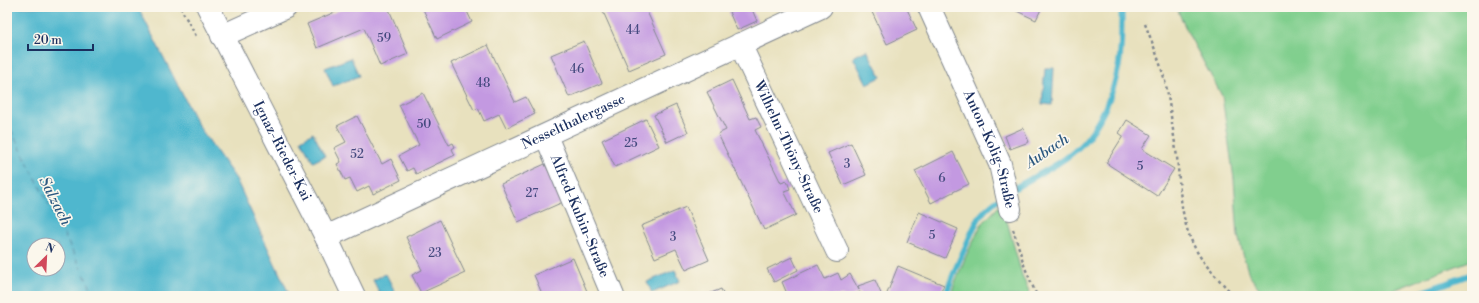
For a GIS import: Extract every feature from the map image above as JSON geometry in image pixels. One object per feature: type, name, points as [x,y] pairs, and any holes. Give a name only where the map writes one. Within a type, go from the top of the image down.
[{"type":"street","name":"Ignaz-Rieder-Kai","points":[[208,7],[354,296]]},
{"type":"street","points":[[222,36],[286,7]]},
{"type":"street","name":"Nesselthalergasse","points":[[326,238],[821,7]]},
{"type":"street","name":"Anton-Kolig-Straße","points":[[929,7],[1000,164],[1010,209]]},
{"type":"street","name":"Wilhelm-Thöny-Straße","points":[[740,44],[837,251]]},
{"type":"street","name":"Alfred-Kubin-Straße","points":[[546,136],[613,296]]},
{"type":"path","points":[[1145,24],[1162,70],[1168,94],[1182,209],[1186,224],[1194,246],[1208,266],[1234,296]]},
{"type":"path","name":"Anton-Kolig-Straße","points":[[1010,209],[1014,234],[1025,268],[1037,296]]},
{"type":"path","points":[[1460,296],[1472,292]]},
{"type":"green space","points":[[1176,7],[1472,7],[1472,260],[1391,291],[1383,296],[1265,296],[1249,275],[1238,236],[1234,179],[1222,96],[1190,37]]},
{"type":"green space","points":[[1002,203],[1022,275],[1031,296],[951,296],[966,256],[981,225]]},
{"type":"water","name":"Salzach","points":[[7,7],[138,7],[198,125],[236,179],[290,296],[7,296]]},
{"type":"water","points":[[867,50],[881,77],[867,84],[853,57]]},
{"type":"water","points":[[351,58],[359,76],[333,86],[325,68]]},
{"type":"water","points":[[1045,68],[1054,68],[1052,105],[1042,104]]},
{"type":"water","points":[[313,133],[325,156],[313,162],[301,140]]},
{"type":"water","points":[[675,270],[680,281],[652,293],[647,282]]},
{"type":"water","points":[[386,274],[397,296],[381,296],[373,280]]},
{"type":"building","points":[[347,7],[388,7],[408,54],[380,66],[364,28],[317,48],[307,24]]},
{"type":"building","points":[[422,7],[465,7],[472,22],[437,39]]},
{"type":"building","points":[[601,7],[645,7],[666,54],[629,70]]},
{"type":"building","points":[[739,7],[751,7],[757,21],[737,30],[729,12]]},
{"type":"building","points":[[877,7],[906,7],[917,30],[887,44],[871,10]]},
{"type":"building","points":[[1008,7],[1042,7],[1036,20]]},
{"type":"building","points":[[584,41],[602,83],[569,97],[551,55]]},
{"type":"building","points":[[488,45],[515,102],[526,97],[535,114],[506,128],[499,114],[484,121],[478,108],[474,110],[451,63]]},
{"type":"building","points":[[732,80],[750,119],[756,117],[761,127],[755,130],[781,183],[787,181],[790,189],[784,191],[796,215],[764,230],[718,134],[726,130],[707,92]]},
{"type":"building","points":[[423,93],[449,145],[453,143],[455,147],[452,149],[455,155],[416,174],[413,168],[407,171],[399,156],[419,145],[399,105]]},
{"type":"building","points":[[676,105],[688,132],[667,142],[654,115]]},
{"type":"building","points":[[357,116],[382,164],[391,159],[401,180],[373,194],[369,186],[357,192],[350,178],[345,180],[337,164],[341,162],[334,148],[346,142],[337,126]]},
{"type":"building","points":[[646,119],[659,146],[615,167],[602,140]]},
{"type":"building","points":[[1127,120],[1151,135],[1142,149],[1174,169],[1157,196],[1106,163],[1123,136],[1119,133]]},
{"type":"building","points":[[1023,128],[1029,142],[1010,149],[1005,136]]},
{"type":"building","points":[[851,143],[866,175],[843,185],[828,153]]},
{"type":"building","points":[[953,152],[969,184],[931,203],[915,171]]},
{"type":"building","points":[[545,164],[563,202],[518,222],[501,184]]},
{"type":"building","points":[[686,207],[709,260],[686,270],[676,249],[655,258],[641,226]]},
{"type":"building","points":[[919,212],[958,229],[945,258],[907,242]]},
{"type":"building","points":[[440,220],[465,273],[421,293],[412,275],[422,270],[406,237]]},
{"type":"building","points":[[792,257],[798,270],[774,282],[767,269]]},
{"type":"building","points":[[573,258],[589,296],[543,296],[534,275]]},
{"type":"building","points":[[818,265],[825,279],[838,273],[841,280],[850,274],[859,290],[858,286],[875,280],[882,296],[862,296],[860,292],[852,296],[788,296],[782,282]]},
{"type":"building","points":[[898,266],[944,285],[939,296],[886,296]]},
{"type":"building","points":[[721,289],[724,296],[704,296]]},
{"type":"waterway","name":"Aubach","points":[[946,296],[954,272],[972,231],[990,205],[1019,186],[1061,162],[1080,146],[1094,129],[1105,109],[1119,66],[1122,7]]},
{"type":"waterway","points":[[1411,296],[1472,274]]},
{"type":"ferry route","points":[[7,122],[95,296]]}]
